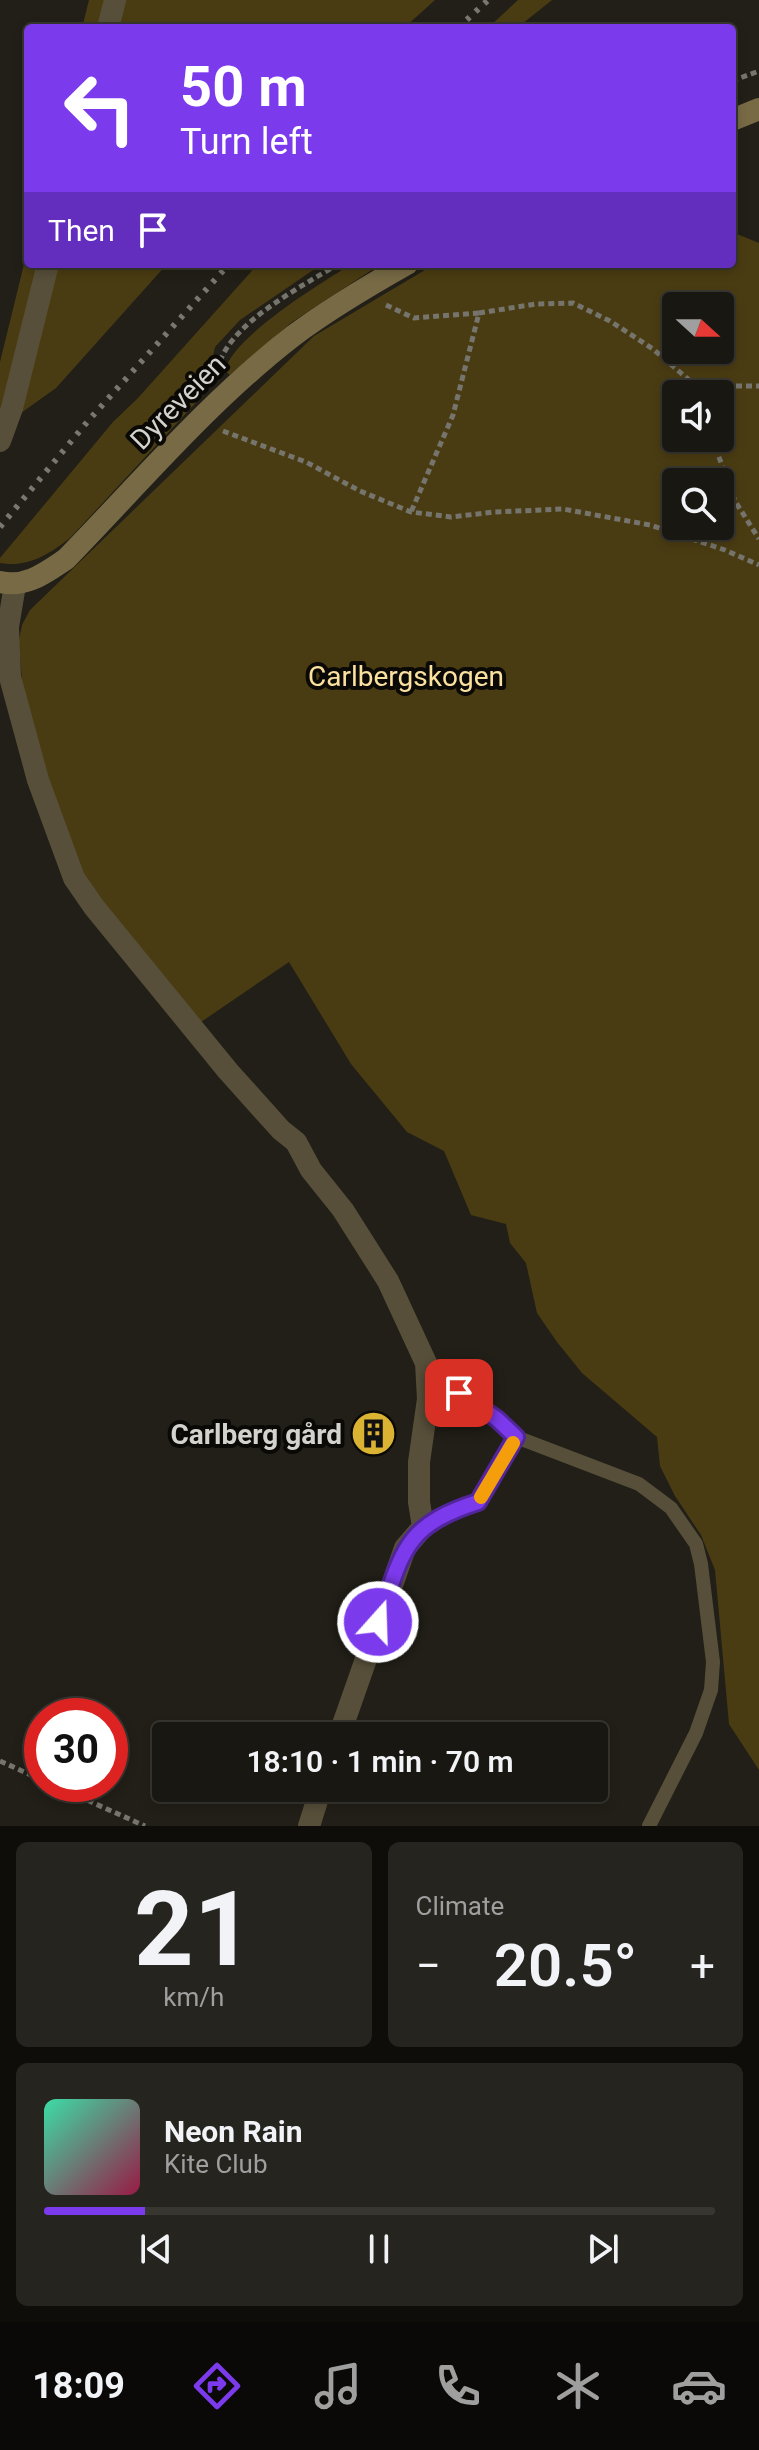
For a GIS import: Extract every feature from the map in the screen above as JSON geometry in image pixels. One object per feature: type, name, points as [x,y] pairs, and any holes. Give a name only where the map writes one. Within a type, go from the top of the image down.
[{"type":"main road","points":[[736,118],[759,109]]},
{"type":"main road","name":"Dyreveien","points":[[7,584],[42,576],[66,559],[199,421],[293,337],[358,291],[400,268]]},
{"type":"street","points":[[109,24],[115,0]]},
{"type":"street","points":[[0,441],[12,408],[47,268]]},
{"type":"street","points":[[7,584],[10,677],[38,780],[74,878],[94,907],[228,1071],[281,1130],[296,1142],[311,1170],[343,1210],[388,1281],[426,1363],[428,1399],[419,1462],[419,1502],[423,1527],[405,1548],[344,1722]]},
{"type":"street","points":[[309,1826],[317,1802]]},
{"type":"lane","points":[[426,1363],[516,1437],[639,1484],[671,1508],[696,1544],[713,1662],[711,1690],[696,1733],[649,1826]]},
{"type":"lane","points":[[423,1527],[455,1509],[478,1502],[516,1437]]},
{"type":"path","points":[[736,80],[759,71]]},
{"type":"path","points":[[358,291],[414,318],[479,313],[536,304],[573,303],[610,321],[653,349],[689,380]]},
{"type":"path","points":[[411,512],[453,415],[479,313]]},
{"type":"path","points":[[734,386],[759,386]]},
{"type":"path","points":[[199,421],[306,462],[360,491],[411,512],[451,517],[563,509],[650,525],[759,565]]},
{"type":"path","points":[[717,452],[735,501],[759,539]]},
{"type":"path","points":[[0,1761],[24,1772]]},
{"type":"path","points":[[91,1802],[145,1826]]},
{"type":"green space","points":[[89,0],[435,0],[408,24],[83,24]]},
{"type":"green space","points":[[518,0],[552,0],[522,24],[492,24]]},
{"type":"green space","name":"Carlbergskogen","points":[[736,234],[759,243],[759,1770],[729,1724],[715,1570],[701,1535],[675,1496],[660,1466],[657,1437],[582,1373],[557,1342],[537,1313],[526,1263],[510,1243],[506,1224],[471,1215],[444,1151],[407,1132],[351,1064],[289,962],[201,1022],[88,885],[52,795],[22,682],[19,640],[30,610],[314,336],[428,268],[736,268]]},
{"type":"green space","points":[[24,264],[24,268],[163,268],[56,388],[0,428],[0,362]]},
{"type":"green space","points":[[254,268],[316,268],[240,320],[215,347],[204,394],[70,538],[29,562],[0,563],[0,558],[113,422]]},
{"type":"green space","points":[[346,268],[375,268],[292,322],[230,375],[225,371],[243,343],[300,297]]},
{"type":"railway","points":[[462,24],[488,0]]},
{"type":"railway","points":[[0,527],[88,421],[225,268]]},
{"type":"slow traffic","points":[[481,1497],[513,1443]]},
{"type":"place","name":"Carlberg gård","points":[[373,1434]]},
{"type":"route","points":[[378,1622],[405,1548],[423,1527],[455,1509],[478,1502],[516,1437],[497,1419],[459,1393]]}]
